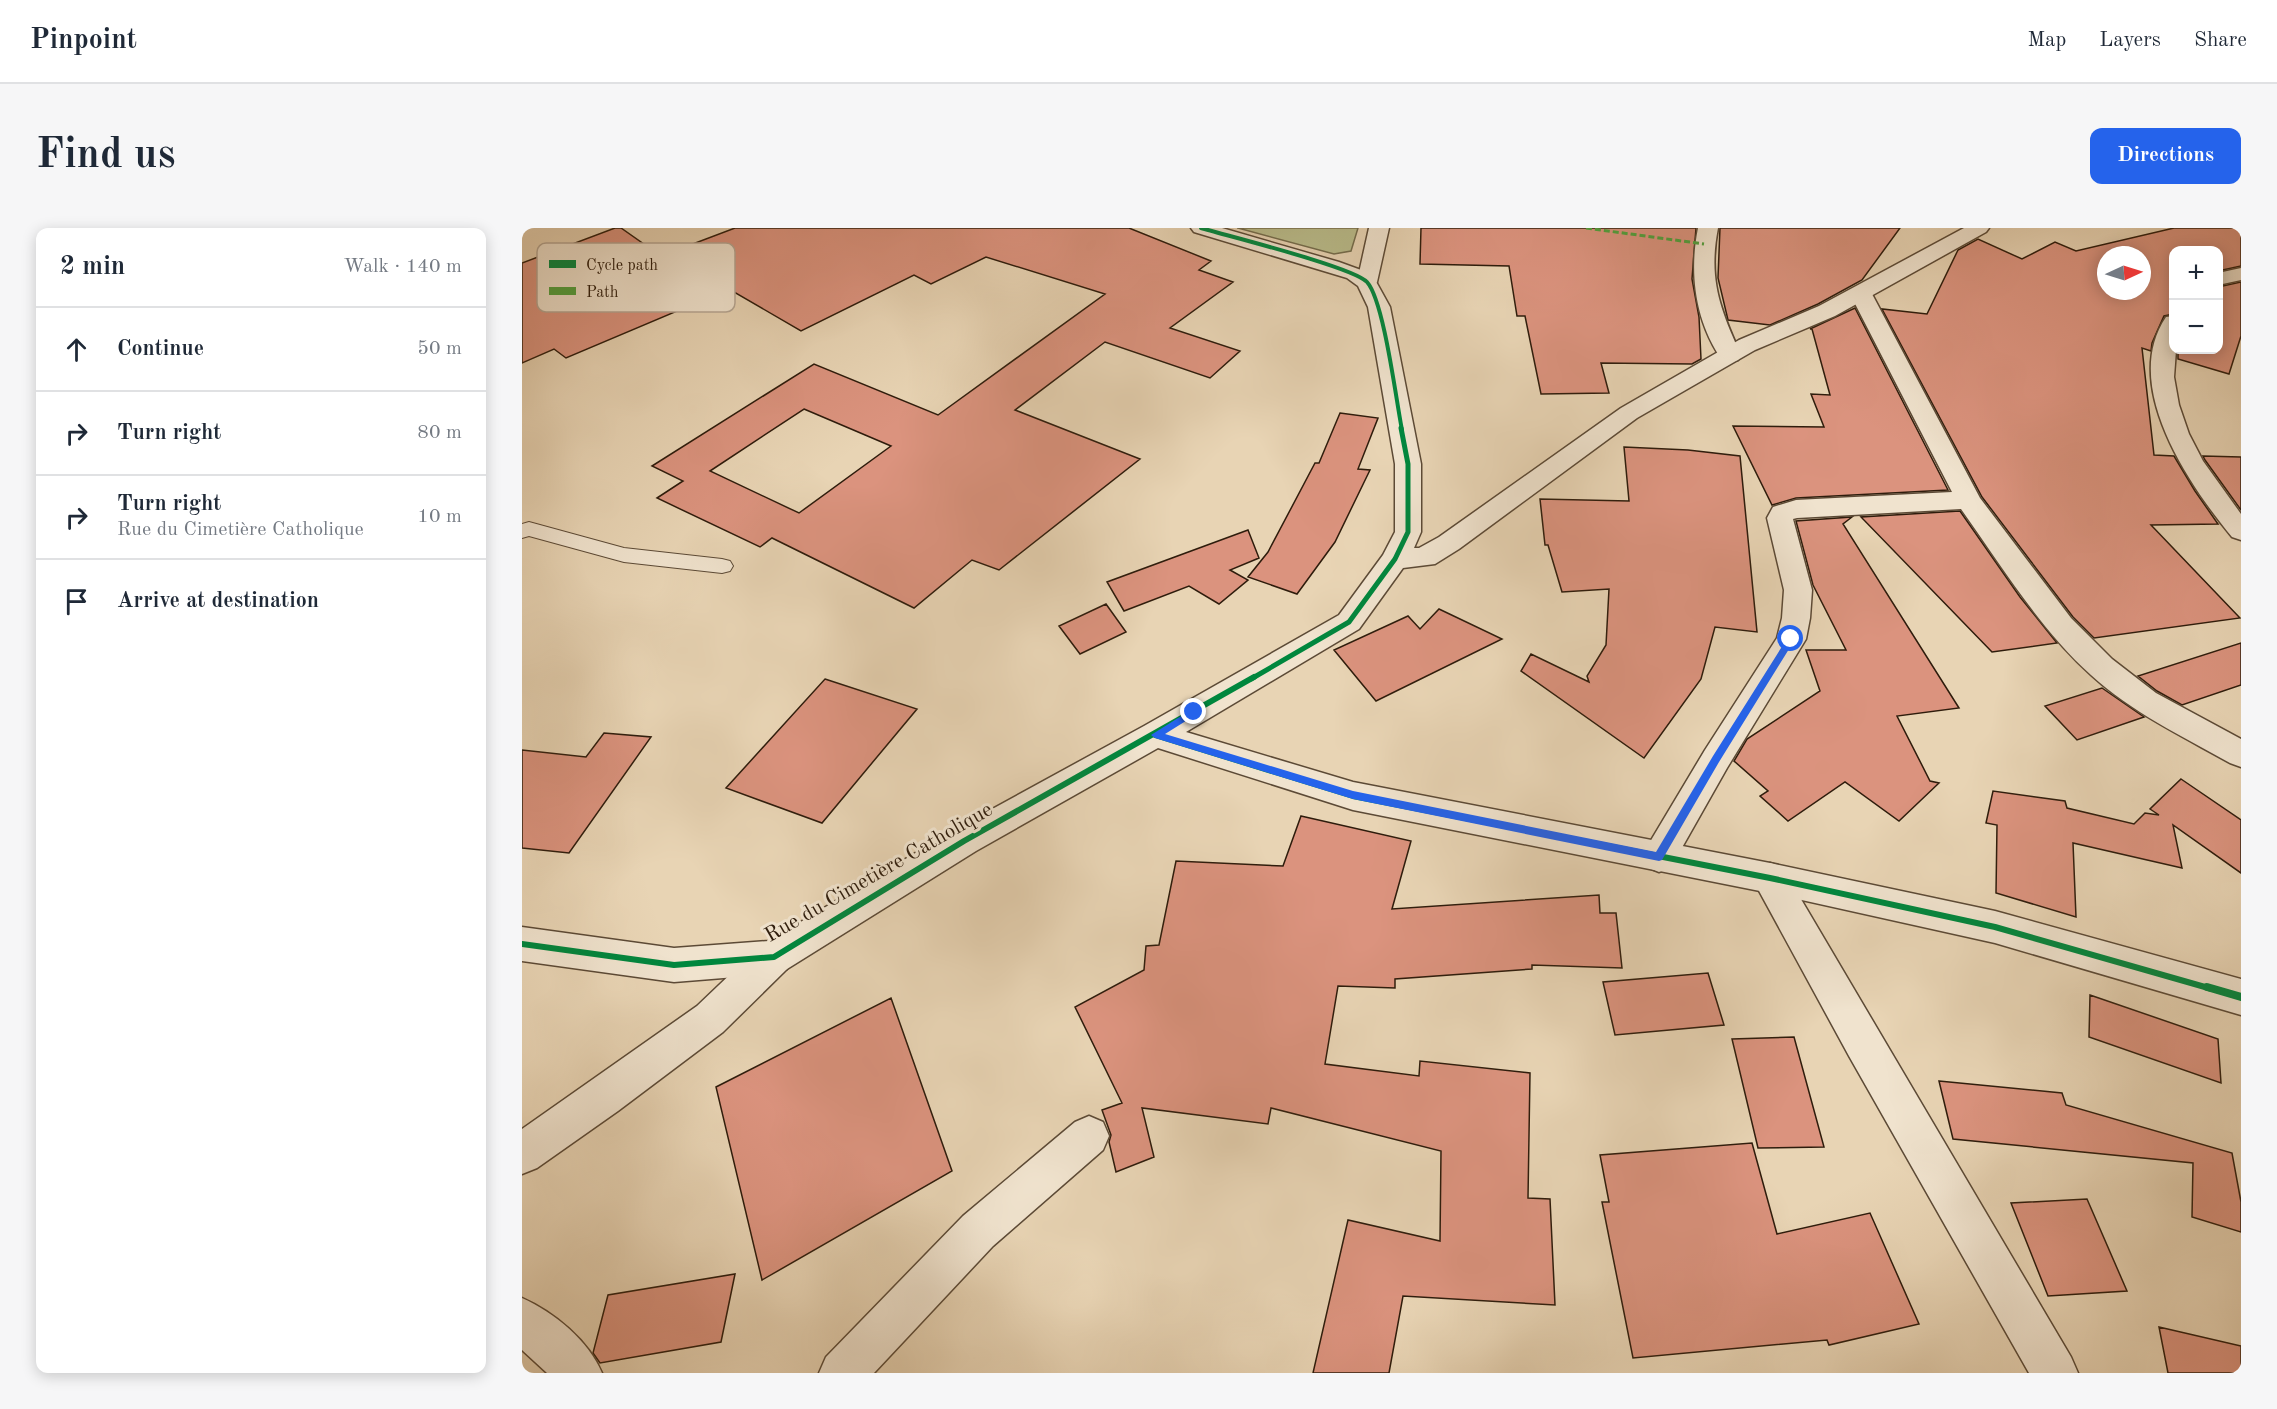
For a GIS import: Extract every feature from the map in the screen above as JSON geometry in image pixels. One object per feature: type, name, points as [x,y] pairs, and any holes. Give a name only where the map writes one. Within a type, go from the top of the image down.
[{"type":"street","points":[[1201,228],[1332,266],[1367,282],[1379,228]]},
{"type":"street","points":[[1708,228],[1704,246],[1703,282],[1707,305],[1730,355]]},
{"type":"street","points":[[1395,559],[1425,557],[1449,543],[1596,440],[1629,413],[1730,355],[1861,294],[1979,228]]},
{"type":"street","points":[[2223,278],[2241,274]]},
{"type":"street","name":"Rue du Cimetière Catholique","points":[[522,944],[674,965],[774,957],[964,841],[1155,735],[1349,622],[1395,559],[1407,532],[1408,464],[1379,307],[1367,282]]},
{"type":"street","points":[[1861,294],[1968,500],[2061,625],[2101,667],[2145,701],[2241,754]]},
{"type":"street","points":[[2169,339],[2163,360],[2166,397],[2176,435],[2200,478],[2241,531]]},
{"type":"street","points":[[1659,857],[1716,759],[1791,639],[1798,590],[1780,518],[1782,513],[1796,509],[1968,500]]},
{"type":"street","points":[[1155,735],[1353,795],[1770,878],[1995,927],[2241,997]]},
{"type":"street","points":[[1770,878],[2055,1373]]},
{"type":"street","points":[[522,1153],[604,1097],[710,1019],[774,957]]},
{"type":"street","points":[[842,1373],[924,1291],[978,1231],[1089,1136]]},
{"type":"street","points":[[522,1322],[555,1348],[579,1373]]},
{"type":"lane","points":[[522,531],[529,529],[624,555],[722,566]]},
{"type":"green space","points":[[1238,228],[1358,228],[1351,251],[1334,254]]},
{"type":"building","points":[[615,228],[621,228],[642,243],[575,243]]},
{"type":"building","points":[[735,228],[1129,228],[1211,261],[1199,270],[1233,282],[1170,328],[1240,351],[1210,378],[1105,342],[1015,410],[1140,459],[999,570],[972,560],[914,608],[772,538],[760,547],[657,498],[683,481],[652,466],[814,364],[938,415],[1105,294],[986,257],[931,284],[914,275],[801,331],[735,292],[735,243],[695,243]],"holes":[[[804,409],[891,446],[799,513],[710,471]]]},
{"type":"building","points":[[1421,228],[1696,228],[1692,279],[1699,317],[1701,359],[1692,364],[1601,363],[1609,393],[1541,394],[1525,316],[1517,316],[1509,266],[1420,264]]},
{"type":"building","points":[[1720,228],[1900,228],[1862,280],[1818,304],[1770,325],[1728,320],[1718,278]]},
{"type":"building","points":[[2174,228],[2241,228],[2241,266],[2223,270],[2223,246],[2169,246],[2169,315],[2164,316],[2152,343],[2151,351],[2142,348],[2154,455],[2174,456],[2218,524],[2151,525],[2240,618],[2094,638],[2073,617],[1982,497],[1882,309],[1927,314],[1958,250],[1978,239],[2022,259],[2055,242],[2076,251],[2097,246],[2097,300],[2151,300],[2151,246],[2097,246]]},
{"type":"building","points":[[537,257],[537,312],[675,312],[566,358],[554,349],[522,363],[522,263]]},
{"type":"building","points":[[2241,282],[2241,336],[2229,374],[2178,359],[2178,354],[2223,354],[2223,286]]},
{"type":"building","points":[[1855,308],[1948,490],[1796,498],[1772,505],[1733,426],[1824,427],[1811,394],[1830,395],[1812,329],[1810,329]]},
{"type":"building","points":[[1340,413],[1378,418],[1358,469],[1370,470],[1335,542],[1297,594],[1248,577],[1268,552],[1315,463],[1319,463]]},
{"type":"building","points":[[1624,447],[1688,450],[1740,456],[1757,632],[1715,627],[1701,679],[1644,758],[1521,671],[1531,654],[1589,682],[1587,676],[1606,645],[1609,589],[1562,592],[1548,545],[1545,545],[1540,499],[1629,501]]},
{"type":"building","points":[[2203,456],[2241,457],[2241,510],[2205,460]]},
{"type":"building","points":[[1960,511],[2020,597],[2057,643],[1992,652],[1861,517]]},
{"type":"building","points":[[1852,517],[1843,524],[1959,708],[1897,716],[1930,781],[1939,783],[1899,821],[1845,782],[1788,821],[1760,796],[1768,791],[1734,761],[1747,739],[1820,691],[1806,650],[1846,650],[1813,585],[1796,521]]},
{"type":"building","points":[[1248,530],[1259,558],[1230,570],[1248,580],[1219,604],[1189,586],[1124,611],[1107,582]]},
{"type":"building","points":[[1106,604],[1126,632],[1080,654],[1059,626]]},
{"type":"building","points":[[1439,609],[1502,639],[1376,701],[1334,650],[1408,616],[1420,629]]},
{"type":"building","points":[[2241,643],[2241,685],[2182,705],[2157,691],[2138,676]]},
{"type":"building","points":[[825,679],[917,709],[822,823],[726,788]]},
{"type":"building","points":[[2102,688],[2144,717],[2077,740],[2045,706]]},
{"type":"building","points":[[604,733],[651,737],[569,853],[522,848],[522,750],[586,757]]},
{"type":"building","points":[[2181,779],[2241,820],[2241,873],[2173,825],[2182,868],[2073,843],[2076,917],[1996,893],[1997,825],[1986,823],[1993,791],[2065,801],[2067,808],[2134,824],[2145,813],[2159,815],[2150,809]]},
{"type":"building","points":[[1301,816],[1411,841],[1392,909],[1599,895],[1600,913],[1616,913],[1622,968],[1532,965],[1532,969],[1395,979],[1395,988],[1338,986],[1325,1064],[1419,1076],[1420,1061],[1530,1073],[1528,1198],[1550,1199],[1555,1305],[1403,1296],[1389,1373],[1313,1373],[1348,1220],[1440,1241],[1441,1151],[1271,1108],[1268,1124],[1142,1108],[1154,1157],[1116,1172],[1109,1142],[1111,1135],[1102,1110],[1122,1103],[1075,1007],[1144,970],[1146,946],[1159,945],[1176,861],[1283,866]]},
{"type":"building","points":[[1708,973],[1724,1025],[1615,1035],[1603,982]]},
{"type":"building","points":[[2090,995],[2218,1039],[2221,1083],[2089,1037]]},
{"type":"building","points":[[891,998],[952,1171],[762,1280],[716,1087]]},
{"type":"building","points":[[1794,1037],[1824,1147],[1758,1148],[1732,1039]]},
{"type":"building","points":[[1939,1081],[2062,1093],[2066,1105],[2232,1153],[2241,1202],[2241,1232],[2192,1217],[2193,1163],[1953,1139]]},
{"type":"building","points":[[1752,1143],[1777,1234],[1870,1213],[1919,1324],[1829,1345],[1827,1340],[1633,1358],[1602,1202],[1609,1202],[1600,1155]]},
{"type":"building","points":[[2087,1199],[2127,1291],[2048,1296],[2011,1203]]},
{"type":"building","points":[[735,1274],[721,1342],[600,1363],[593,1353],[608,1295]]},
{"type":"building","points":[[2159,1327],[2241,1346],[2241,1373],[2168,1373]]},
{"type":"marked path","points":[[1586,228],[1704,244]]},
{"type":"cycle path","points":[[522,944],[674,965],[774,957],[964,841],[1155,735],[1349,622],[1395,559],[1408,532],[1408,464],[1379,307],[1367,282],[1354,274],[1201,228]]},
{"type":"cycle path","points":[[1155,735],[1353,796],[1770,878],[1995,927],[2241,997]]},
{"type":"route","points":[[1194,712],[1155,735],[1353,795],[1659,857],[1737,724],[1791,639]]}]
